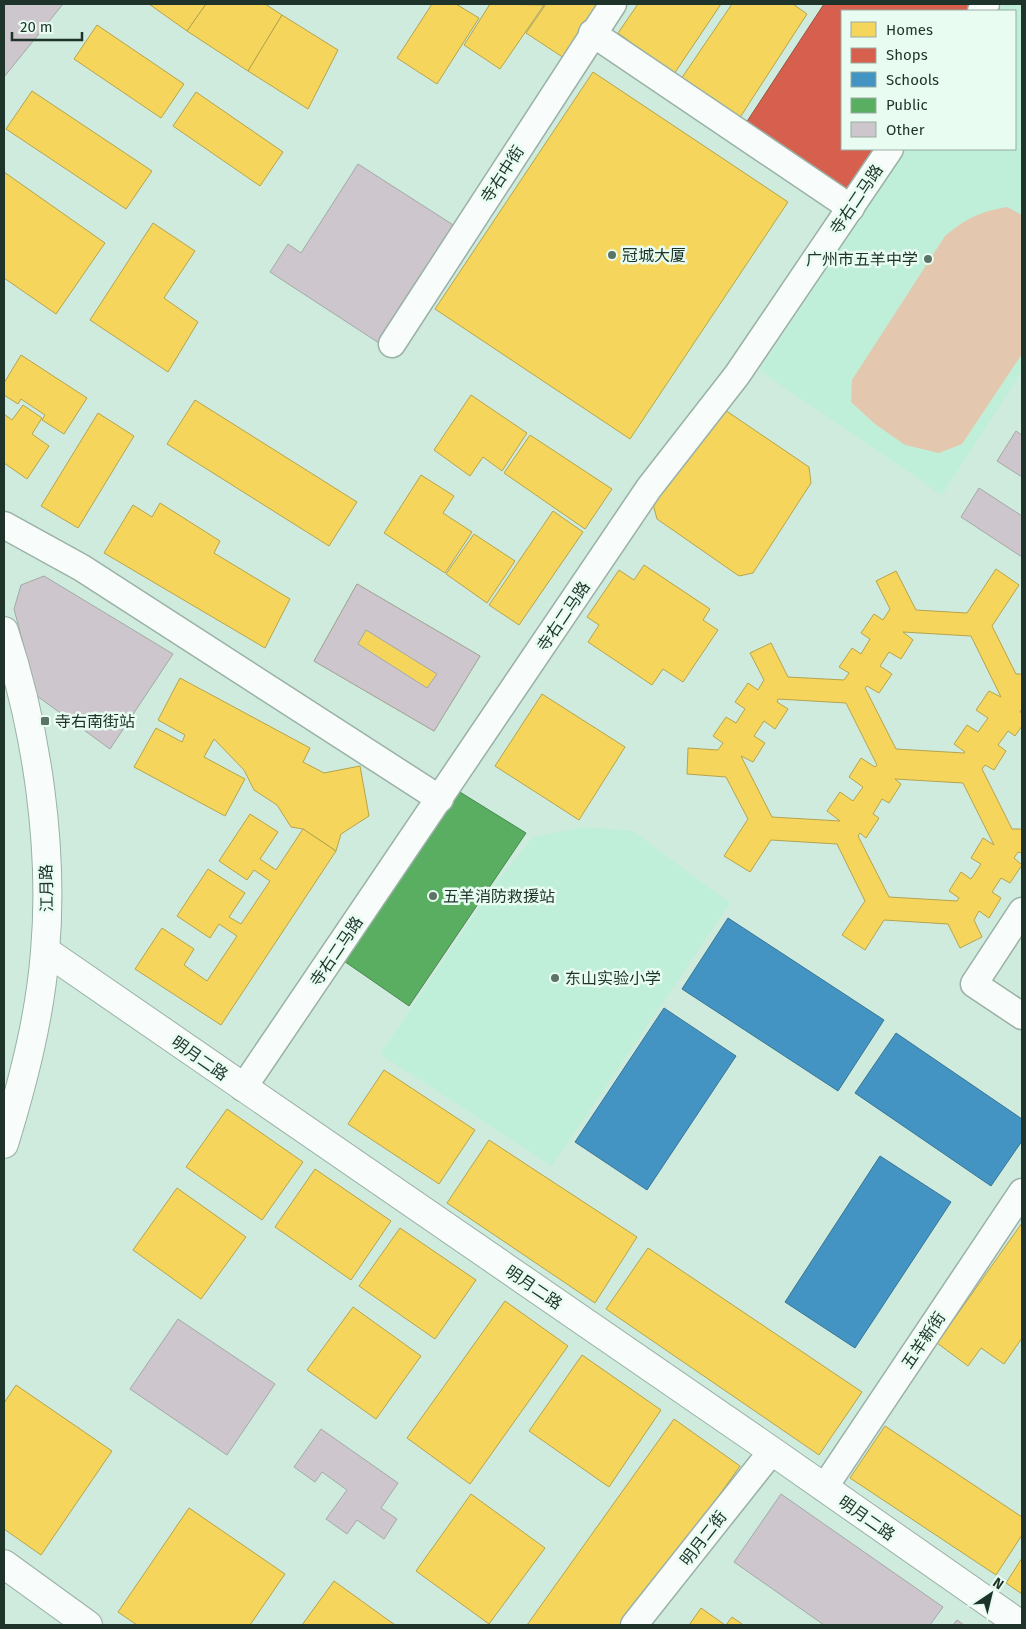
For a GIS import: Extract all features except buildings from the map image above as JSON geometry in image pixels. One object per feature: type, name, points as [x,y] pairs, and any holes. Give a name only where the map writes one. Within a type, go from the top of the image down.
[{"type":"street","name":"寺右中街","points":[[392,344],[612,4]]},
{"type":"street","points":[[592,33],[851,208]]},
{"type":"street","name":"寺右二马路","points":[[243,1088],[649,488],[737,375],[889,150]]},
{"type":"street","points":[[4,524],[82,568],[440,799]]},
{"type":"street","name":"江月路","points":[[4,632],[27,716],[42,803],[46,858],[46,951],[40,995],[30,1045],[4,1144]]},
{"type":"street","points":[[1022,911],[974,984],[1022,1016]]},
{"type":"street","name":"明月二路","points":[[46,951],[772,1451],[1021,1625]]},
{"type":"street","name":"五羊新街","points":[[824,1488],[1022,1192]]},
{"type":"street","name":"明月二街","points":[[634,1625],[772,1451]]},
{"type":"street","points":[[4,1564],[88,1625]]},
{"type":"shaded area","name":"广州市五羊中学","points":[[1004,4],[1022,4],[1022,371],[942,495],[759,370],[906,150],[1016,150],[1016,10],[1000,10]]},
{"type":"shaded area","points":[[1007,207],[1022,215],[1022,354],[962,444],[939,453],[905,445],[875,424],[851,402],[852,380],[945,236],[974,217]]},
{"type":"shaded area","name":"东山实验小学","points":[[584,827],[633,831],[730,903],[552,1166],[380,1054],[496,883],[533,837]]},
{"type":"place","name":"冠城大厦","points":[[612,255]]},
{"type":"place","name":"广州市五羊中学","points":[[928,259]]},
{"type":"place","name":"寺右南街站","points":[[45,721]]},
{"type":"place","name":"五羊消防救援站","points":[[433,896]]},
{"type":"place","name":"东山实验小学","points":[[555,978]]}]
